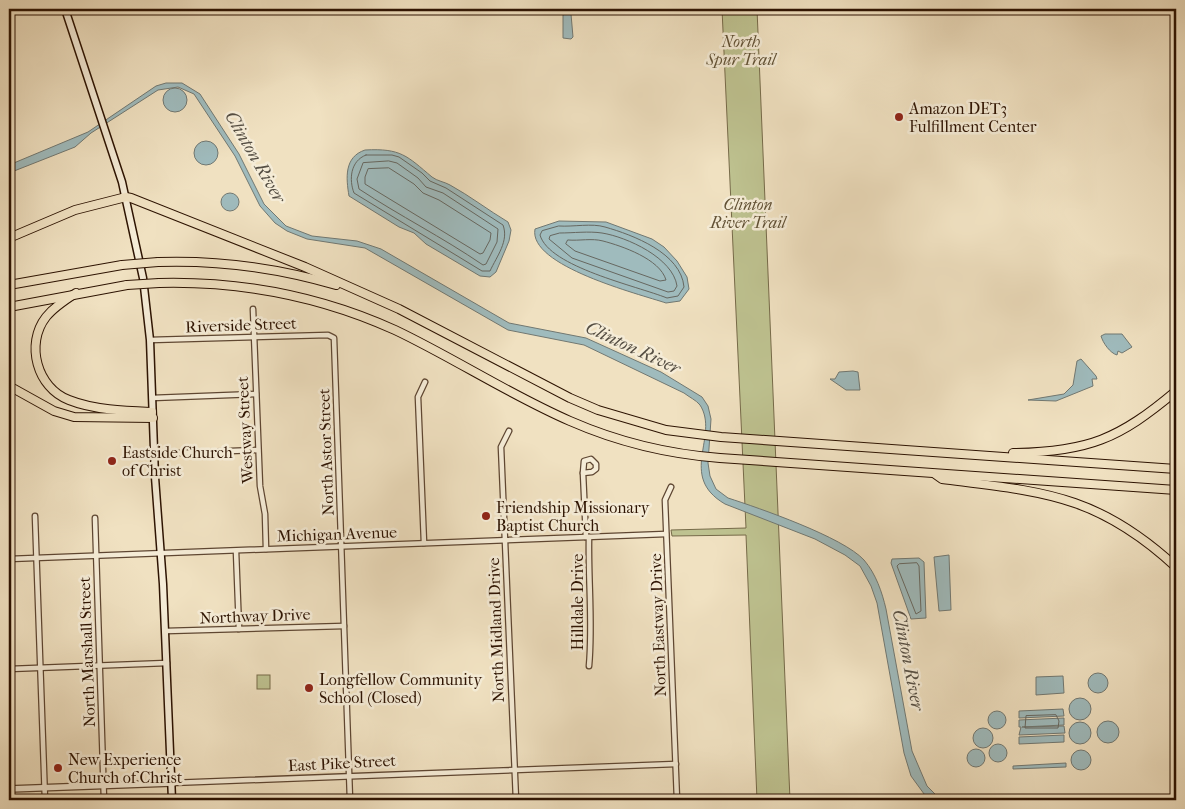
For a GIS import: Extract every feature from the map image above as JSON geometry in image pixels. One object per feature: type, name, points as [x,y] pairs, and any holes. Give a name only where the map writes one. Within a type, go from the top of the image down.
[{"type":"highway","points":[[9,238],[65,213],[126,197],[304,266],[421,320],[584,405],[638,424],[721,437],[1176,469]]},
{"type":"highway","points":[[9,285],[122,265],[158,262],[206,262],[262,268],[314,279],[366,295]]},
{"type":"highway","points":[[9,307],[127,285],[206,283],[249,287],[292,295],[338,308],[408,336],[576,424],[625,442],[691,456],[1176,490]]},
{"type":"highway","points":[[76,293],[50,312],[38,333],[35,353],[44,380],[58,394],[76,403],[152,415]]},
{"type":"highway","points":[[9,386],[54,410],[74,418],[152,415]]},
{"type":"highway","points":[[962,454],[1044,453],[1086,446],[1126,430],[1147,416],[1176,391]]},
{"type":"highway","points":[[934,473],[942,479],[1034,491],[1076,502],[1122,524],[1141,536],[1176,566]]},
{"type":"main road","points":[[65,9],[126,197],[143,278],[150,340],[154,454],[162,553],[172,800]]},
{"type":"street","name":"Westway Street","points":[[253,308],[258,450],[266,550]]},
{"type":"street","name":"Riverside Street","points":[[150,340],[333,336]]},
{"type":"street","name":"North Astor Street","points":[[333,336],[350,800]]},
{"type":"street","points":[[424,544],[418,396],[425,382]]},
{"type":"street","points":[[152,398],[256,394]]},
{"type":"street","name":"North Midland Drive","points":[[509,431],[501,447],[516,800]]},
{"type":"street","points":[[154,454],[258,450]]},
{"type":"street","name":"Hilldale Drive","points":[[583,473],[592,628],[589,666]]},
{"type":"street","name":"North Eastway Drive","points":[[672,487],[665,500],[677,800]]},
{"type":"street","points":[[35,516],[44,800]]},
{"type":"street","name":"North Marshall Street","points":[[94,518],[104,800]]},
{"type":"street","name":"Michigan Avenue","points":[[9,559],[666,534]]},
{"type":"street","points":[[236,551],[239,630]]},
{"type":"street","name":"Northway Drive","points":[[166,631],[344,626]]},
{"type":"street","points":[[9,669],[167,663]]},
{"type":"street","name":"East Pike Street","points":[[9,788],[171,784],[676,764]]},
{"type":"green space","name":"Clinton River Trail","points":[[722,9],[757,9],[790,800],[757,800],[746,535],[672,536],[671,530],[746,528]]},
{"type":"green space","points":[[257,675],[270,675],[270,689],[257,689]]},
{"type":"water","points":[[566,13],[571,14],[573,37],[571,39],[563,38],[563,15]]},
{"type":"water","points":[[166,83],[182,83],[200,94],[239,154],[264,204],[286,226],[312,236],[357,241],[381,249],[509,323],[586,338],[661,372],[702,397],[708,406],[711,419],[708,463],[710,476],[716,489],[728,498],[800,524],[838,542],[864,560],[872,571],[886,609],[912,751],[927,786],[941,800],[927,798],[911,776],[904,753],[877,603],[871,586],[860,566],[845,555],[815,539],[725,504],[711,493],[704,481],[701,469],[706,430],[705,417],[700,405],[684,393],[584,345],[508,330],[365,248],[307,239],[287,231],[275,223],[260,206],[235,156],[194,94],[178,87],[158,90],[91,133],[75,147],[9,173],[9,165],[88,132],[156,86]]},
{"type":"water","points":[[175,88],[180,89],[186,95],[186,105],[180,111],[175,112],[170,111],[164,105],[163,100],[164,95],[170,89]]},
{"type":"water","points":[[206,141],[214,145],[218,153],[214,161],[206,165],[198,161],[194,153],[198,145]]},
{"type":"water","points":[[365,150],[387,150],[403,155],[434,178],[457,189],[508,222],[511,230],[509,241],[496,272],[490,277],[480,276],[426,244],[414,233],[399,227],[349,196],[347,175],[350,163],[358,153]]},
{"type":"water","points":[[230,193],[236,196],[239,202],[236,208],[230,211],[224,208],[221,202],[224,196]]},
{"type":"water","points":[[559,221],[606,222],[652,239],[664,247],[677,261],[687,277],[689,289],[680,301],[666,303],[611,285],[566,266],[549,255],[538,242],[535,229]]},
{"type":"water","points":[[1105,334],[1122,334],[1132,347],[1122,353],[1118,351],[1117,355],[1114,354],[1102,339],[1101,336]]},
{"type":"water","points":[[1081,359],[1096,376],[1097,379],[1092,379],[1093,386],[1056,401],[1028,400],[1064,394],[1073,385],[1077,361]]},
{"type":"water","points":[[839,372],[858,372],[860,390],[846,390],[830,379],[835,379]]},
{"type":"water","points":[[949,555],[951,610],[939,611],[934,557]]},
{"type":"water","points":[[919,558],[924,562],[926,618],[911,619],[891,563],[892,559]]},
{"type":"water","points":[[1098,673],[1105,676],[1108,683],[1105,690],[1098,693],[1091,690],[1088,683],[1091,676]]},
{"type":"water","points":[[1063,676],[1064,693],[1036,695],[1036,677]]},
{"type":"water","points":[[1080,698],[1088,701],[1091,709],[1088,717],[1080,720],[1072,717],[1069,709],[1072,701]]},
{"type":"water","points":[[1063,709],[1064,716],[1019,718],[1019,711]]},
{"type":"water","points":[[997,711],[1003,714],[1006,720],[1003,726],[997,729],[991,726],[988,720],[991,714]]},
{"type":"water","points":[[1064,718],[1064,725],[1022,727],[1064,726],[1065,733],[1019,735],[1021,727],[1019,727],[1019,720]]},
{"type":"water","points":[[1108,721],[1116,724],[1119,732],[1116,740],[1108,743],[1100,740],[1097,732],[1100,724]]},
{"type":"water","points":[[1080,722],[1088,725],[1091,733],[1088,741],[1080,744],[1072,741],[1069,733],[1072,725]]},
{"type":"water","points":[[983,728],[990,731],[993,738],[990,745],[983,748],[976,745],[973,738],[976,731]]},
{"type":"water","points":[[1064,735],[1064,742],[1019,744],[1019,737]]},
{"type":"water","points":[[998,744],[1004,747],[1007,753],[1004,759],[998,762],[992,759],[989,753],[992,747]]},
{"type":"water","points":[[972,749],[980,749],[985,754],[983,765],[972,767],[967,762],[967,754]]},
{"type":"water","points":[[1077,750],[1085,750],[1091,756],[1091,764],[1085,770],[1077,770],[1071,764],[1071,756]]},
{"type":"water","points":[[1066,763],[1066,767],[1013,769],[1013,766]]},
{"type":"place","name":"Amazon DET3 Fulfillment Center","points":[[899,117]]},
{"type":"place","name":"Eastside Church of Christ","points":[[112,461]]},
{"type":"place","name":"Friendship Missionary Baptist Church","points":[[486,516]]},
{"type":"place","name":"Longfellow Community School (Closed)","points":[[309,688]]},
{"type":"place","name":"New Experience Church of Christ","points":[[58,768]]},
{"type":"park label","name":"North Spur Trail","points":[[741,50]]},
{"type":"water label","name":"Clinton River","points":[[255,157]]},
{"type":"water label","name":"Clinton River","points":[[633,348]]},
{"type":"water label","name":"Clinton River","points":[[908,660]]}]
